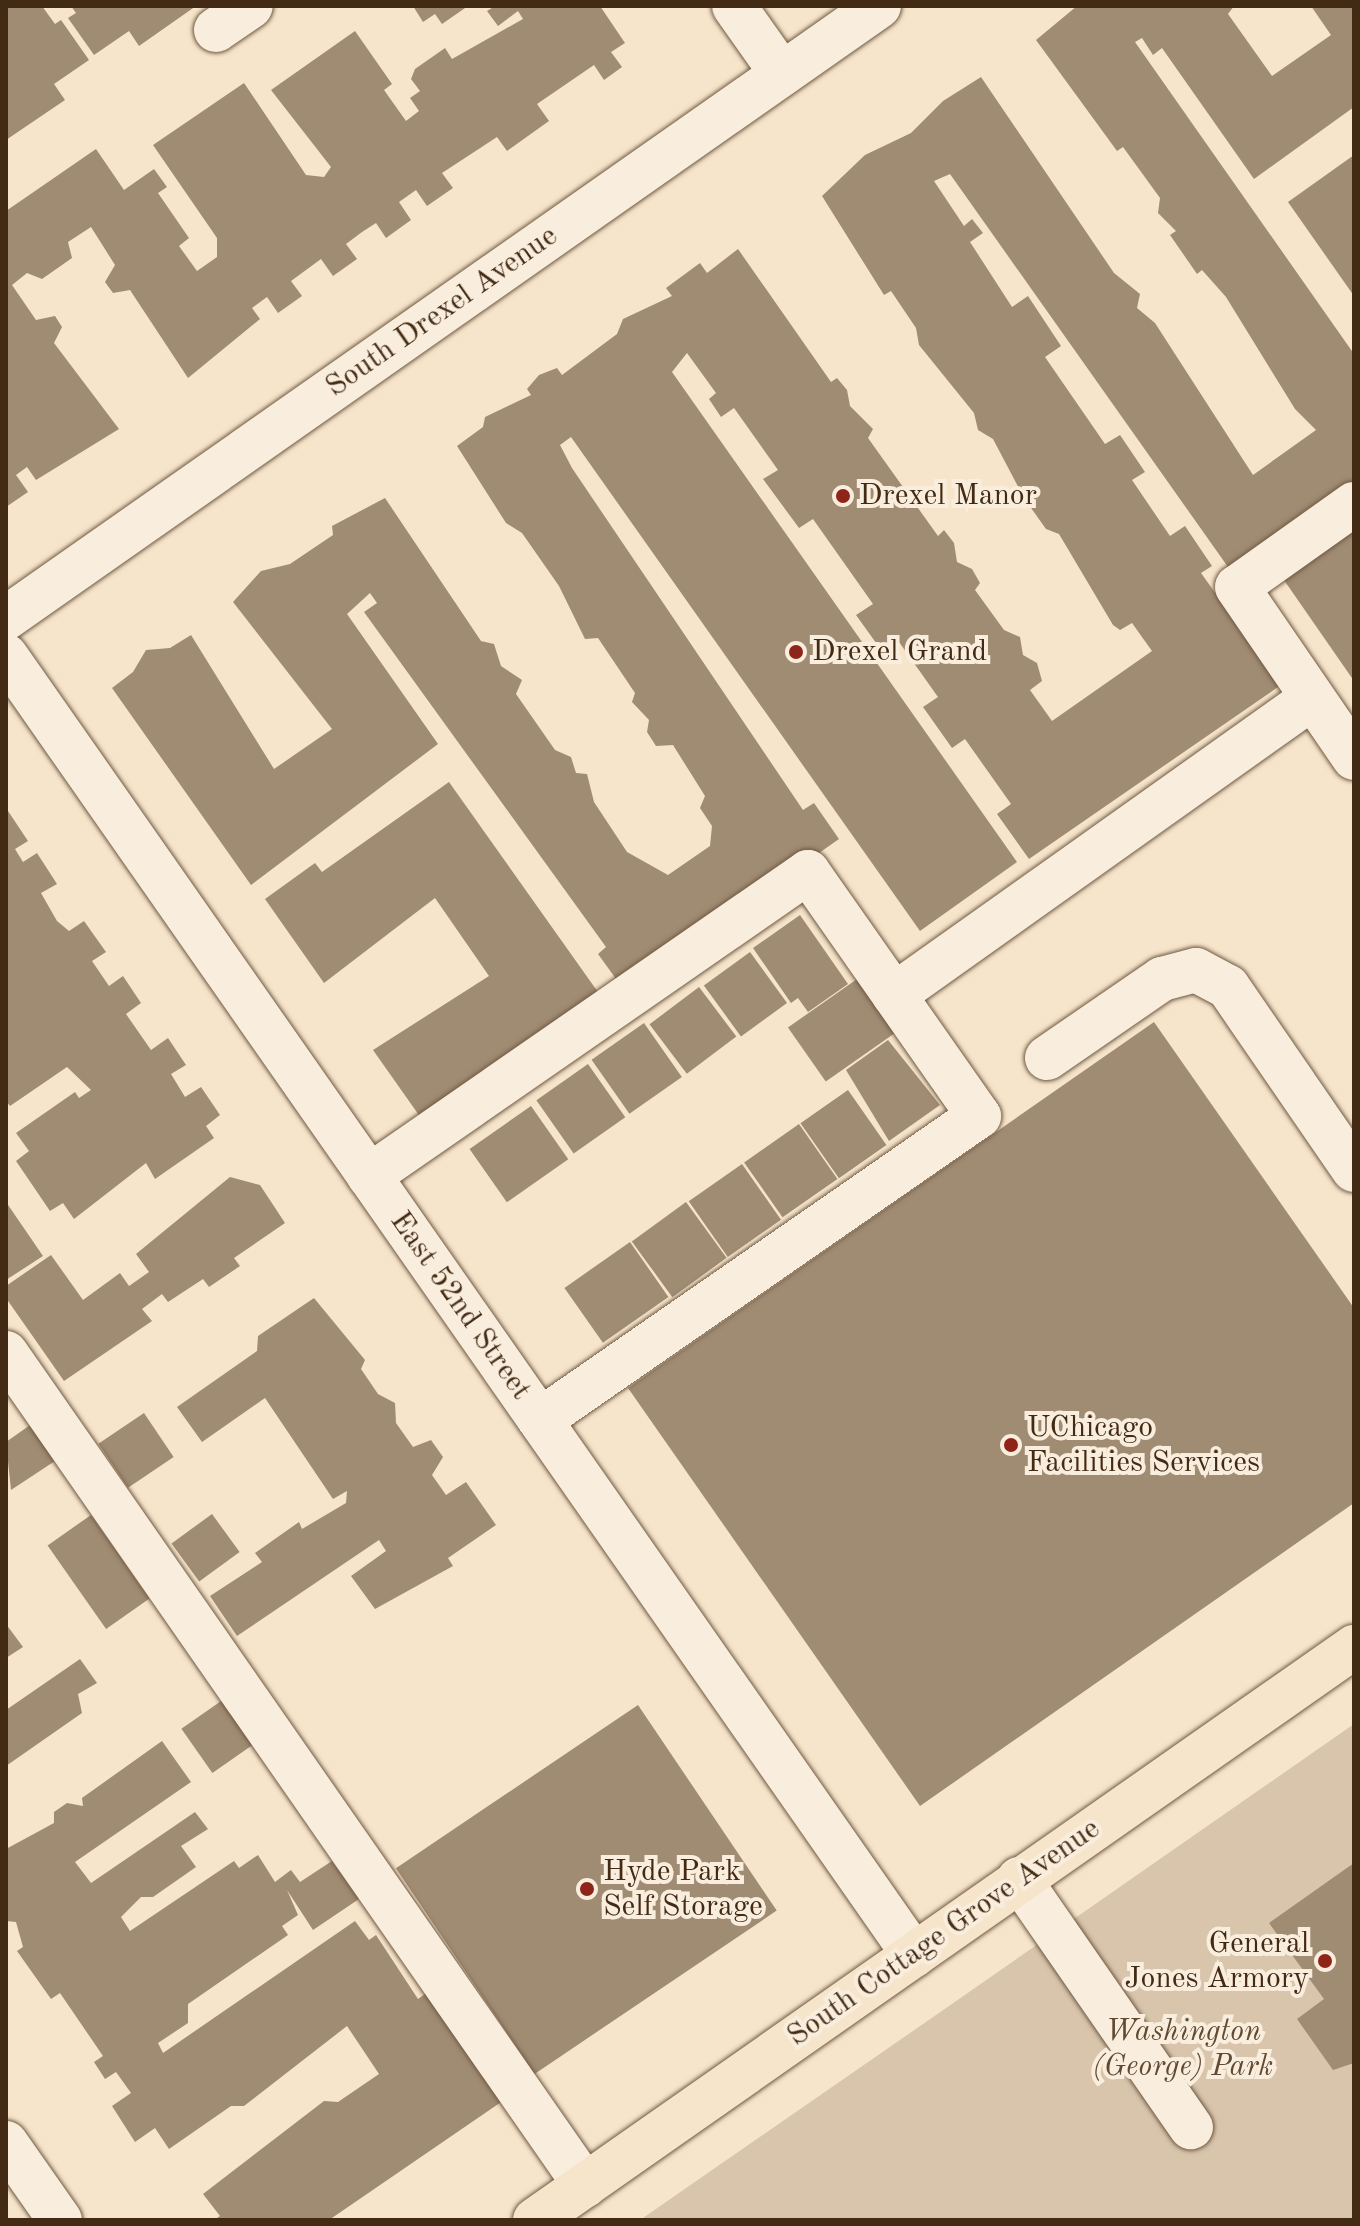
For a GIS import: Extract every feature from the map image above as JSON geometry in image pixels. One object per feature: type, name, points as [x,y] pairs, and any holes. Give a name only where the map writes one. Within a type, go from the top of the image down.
[{"type":"main road","name":"South Cottage Grove Avenue","points":[[535,2220],[1354,1647]]},
{"type":"street","points":[[734,6],[782,74]]},
{"type":"street","name":"South Drexel Avenue","points":[[6,618],[879,6]]},
{"type":"street","points":[[1354,504],[1237,587],[1354,758]]},
{"type":"street","name":"East 52nd Street","points":[[6,656],[914,1955]]},
{"type":"street","points":[[894,995],[1312,698]]},
{"type":"street","points":[[369,1176],[808,872],[979,1116],[540,1420]]},
{"type":"street","points":[[1047,1058],[1162,979],[1196,970],[1228,987],[1354,1170]]},
{"type":"street","points":[[6,1353],[585,2185]]},
{"type":"street","points":[[1019,1879],[1191,2127]]},
{"type":"street","points":[[6,2143],[60,2220]]},
{"type":"green space","name":"Washington (George) Park","points":[[1354,1724],[1354,2220],[640,2220],[949,2006]]},
{"type":"building","points":[[6,6],[42,6],[55,24],[61,20],[89,60],[54,84],[65,100],[6,140]]},
{"type":"building","points":[[71,6],[196,6],[139,46],[129,31],[94,55],[68,18],[76,13]]},
{"type":"building","points":[[413,6],[468,6],[442,24],[435,14],[423,22]]},
{"type":"building","points":[[495,6],[600,6],[625,43],[611,52],[622,67],[604,80],[594,65],[537,104],[549,121],[507,151],[497,137],[442,173],[453,188],[427,206],[416,190],[399,202],[411,220],[386,238],[376,223],[362,232],[346,244],[357,259],[333,276],[321,259],[291,281],[302,296],[278,313],[267,297],[252,308],[260,319],[188,378],[130,290],[113,293],[105,282],[115,265],[91,227],[68,242],[72,258],[42,279],[27,273],[12,285],[36,320],[55,316],[62,327],[54,343],[119,429],[36,480],[27,467],[16,475],[28,492],[6,507],[6,211],[96,149],[124,190],[154,169],[167,187],[158,193],[189,238],[179,246],[197,271],[217,257],[217,238],[153,145],[244,83],[306,175],[324,177],[331,167],[271,90],[355,31],[392,84],[384,90],[406,121],[419,111],[410,98],[420,91],[411,79],[415,69],[445,48],[452,59],[523,19],[518,11],[498,26],[487,11]]},
{"type":"building","points":[[1077,6],[1234,6],[1228,14],[1272,76],[1331,35],[1311,6],[1354,6],[1354,107],[1254,179],[1162,48],[1153,55],[1142,38],[1135,42],[1354,354],[1354,480],[1228,567],[950,174],[934,181],[964,226],[972,219],[983,233],[970,242],[1012,307],[1028,296],[1061,346],[1045,357],[1105,444],[1120,435],[1145,472],[1132,480],[1170,536],[1185,526],[1212,566],[1201,573],[1281,685],[1029,859],[997,814],[1011,804],[965,739],[952,748],[923,707],[938,697],[899,642],[884,654],[856,615],[873,604],[813,519],[799,528],[763,479],[778,470],[734,408],[721,417],[709,399],[716,393],[687,353],[672,372],[1017,862],[920,931],[571,437],[560,445],[572,468],[803,810],[814,803],[839,839],[624,990],[598,954],[606,947],[364,612],[377,603],[370,593],[347,614],[438,744],[251,885],[112,688],[133,672],[146,650],[170,648],[191,635],[274,769],[332,729],[233,602],[261,571],[290,564],[333,535],[332,526],[385,498],[481,641],[494,644],[501,666],[522,680],[516,694],[555,750],[571,757],[576,773],[587,774],[594,802],[627,852],[668,875],[710,846],[712,826],[700,808],[705,796],[673,745],[656,746],[647,732],[649,720],[632,702],[635,693],[598,638],[585,639],[559,586],[522,533],[506,523],[457,446],[483,427],[485,417],[531,395],[527,389],[539,375],[557,368],[562,375],[617,334],[623,319],[672,296],[666,288],[700,263],[707,273],[738,249],[831,382],[837,378],[847,390],[850,406],[873,429],[868,438],[938,536],[944,530],[954,543],[957,562],[972,569],[980,583],[975,590],[1004,630],[1020,637],[1023,655],[1037,663],[1042,681],[1030,690],[1052,721],[1152,651],[1132,623],[1120,630],[1113,625],[1059,534],[1046,529],[1024,498],[993,439],[978,430],[974,413],[919,345],[916,328],[891,291],[884,295],[822,196],[865,155],[911,133],[943,101],[981,77],[1114,273],[1140,294],[1137,308],[1155,323],[1253,475],[1316,430],[1295,409],[1226,297],[1202,270],[1197,274],[1170,235],[1176,231],[1158,213],[1160,198],[1123,147],[1117,151],[1036,40]]},
{"type":"building","points":[[1354,155],[1354,296],[1288,202]]},
{"type":"building","points":[[1354,516],[1354,681],[1277,570]]},
{"type":"building","points":[[449,782],[605,1002],[428,1128],[373,1050],[489,976],[435,898],[324,983],[265,899],[315,863],[322,872]]},
{"type":"building","points":[[6,808],[28,841],[15,849],[23,862],[37,853],[57,884],[41,893],[57,921],[69,931],[84,921],[106,952],[92,961],[109,986],[123,976],[141,1003],[126,1014],[151,1050],[168,1038],[186,1065],[171,1074],[185,1097],[201,1087],[220,1115],[206,1126],[214,1138],[155,1179],[146,1163],[74,1219],[63,1203],[50,1211],[16,1161],[29,1151],[16,1133],[75,1092],[79,1098],[91,1090],[67,1067],[10,1106],[6,1101]]},
{"type":"building","points":[[800,915],[848,984],[808,1012],[798,998],[791,1003],[753,948]]},
{"type":"building","points":[[750,952],[787,1003],[741,1036],[704,986]]},
{"type":"building","points":[[860,977],[898,1031],[826,1082],[788,1027]]},
{"type":"building","points":[[699,987],[736,1037],[687,1074],[649,1024]]},
{"type":"building","name":"UChicago Facilities Services","points":[[1154,1022],[1354,1308],[1354,1503],[920,1806],[628,1388]]},
{"type":"building","points":[[644,1023],[682,1077],[629,1114],[592,1060]]},
{"type":"building","points":[[888,1040],[940,1105],[889,1141],[846,1070]]},
{"type":"building","points":[[588,1064],[625,1117],[574,1153],[536,1100]]},
{"type":"building","points":[[848,1090],[886,1145],[839,1178],[800,1123]]},
{"type":"building","points":[[531,1106],[568,1159],[507,1202],[470,1149]]},
{"type":"building","points":[[799,1124],[837,1179],[783,1217],[744,1162]]},
{"type":"building","points":[[742,1164],[781,1220],[728,1257],[689,1201]]},
{"type":"building","points":[[230,1177],[260,1185],[285,1223],[234,1258],[240,1266],[209,1287],[203,1279],[168,1302],[162,1294],[142,1309],[152,1321],[64,1381],[6,1298],[6,1286],[51,1255],[83,1300],[120,1273],[129,1286],[149,1272],[136,1254]]},
{"type":"building","points":[[6,1202],[43,1256],[6,1280]]},
{"type":"building","points":[[686,1202],[727,1258],[672,1297],[632,1241]]},
{"type":"building","points":[[630,1242],[668,1297],[603,1343],[564,1288]]},
{"type":"building","points":[[314,1298],[365,1360],[361,1369],[378,1394],[395,1403],[396,1423],[413,1447],[431,1440],[443,1457],[432,1475],[446,1495],[466,1482],[496,1525],[448,1558],[453,1566],[375,1609],[351,1576],[386,1551],[379,1540],[237,1636],[210,1596],[262,1562],[255,1553],[299,1522],[302,1529],[346,1503],[347,1491],[333,1499],[265,1398],[202,1442],[177,1407],[257,1351],[258,1336]]},
{"type":"building","points":[[144,1413],[174,1457],[128,1488],[98,1444]]},
{"type":"building","points":[[33,1423],[58,1459],[11,1490],[6,1442]]},
{"type":"building","points":[[212,1514],[240,1552],[199,1581],[172,1543]]},
{"type":"building","points":[[91,1515],[150,1599],[106,1629],[48,1545]]},
{"type":"building","points":[[6,1624],[23,1647],[6,1658]]},
{"type":"building","points":[[80,1659],[97,1683],[78,1694],[82,1713],[6,1766],[6,1710]]},
{"type":"building","points":[[224,1699],[255,1743],[212,1773],[181,1729]]},
{"type":"building","name":"Hyde Park Self Storage","points":[[638,1705],[777,1911],[535,2074],[396,1868]]},
{"type":"building","points":[[162,1741],[191,1782],[75,1862],[91,1883],[195,1812],[208,1829],[181,1846],[196,1867],[153,1897],[141,1897],[121,1917],[130,1931],[234,1861],[239,1868],[258,1855],[275,1882],[291,1870],[300,1882],[332,1861],[359,1899],[313,1930],[287,1890],[298,1915],[282,1926],[288,1935],[188,2004],[188,2023],[158,2043],[163,2053],[355,1921],[369,1940],[376,1935],[418,1999],[432,1989],[507,2098],[329,2220],[214,2220],[220,2216],[203,2194],[324,2101],[338,2102],[379,2074],[347,2026],[244,2106],[231,2106],[169,2149],[155,2128],[135,2142],[112,2106],[131,2093],[116,2072],[105,2079],[94,2062],[103,2056],[60,1993],[51,1999],[17,1951],[23,1947],[16,1922],[6,1921],[6,1849],[54,1823],[54,1812],[67,1803],[83,1806],[82,1798]]},
{"type":"building","name":"General Jones Armory","points":[[1354,1863],[1354,2063],[1333,2070],[1297,2019],[1324,1999],[1269,1923]]},
{"type":"place","name":"Drexel Manor","points":[[843,496]]},
{"type":"place","name":"Drexel Grand","points":[[796,652]]},
{"type":"place","name":"UChicago Facilities Services","points":[[1011,1445]]},
{"type":"place","name":"Hyde Park Self Storage","points":[[587,1889]]},
{"type":"place","name":"General Jones Armory","points":[[1325,1961]]}]
